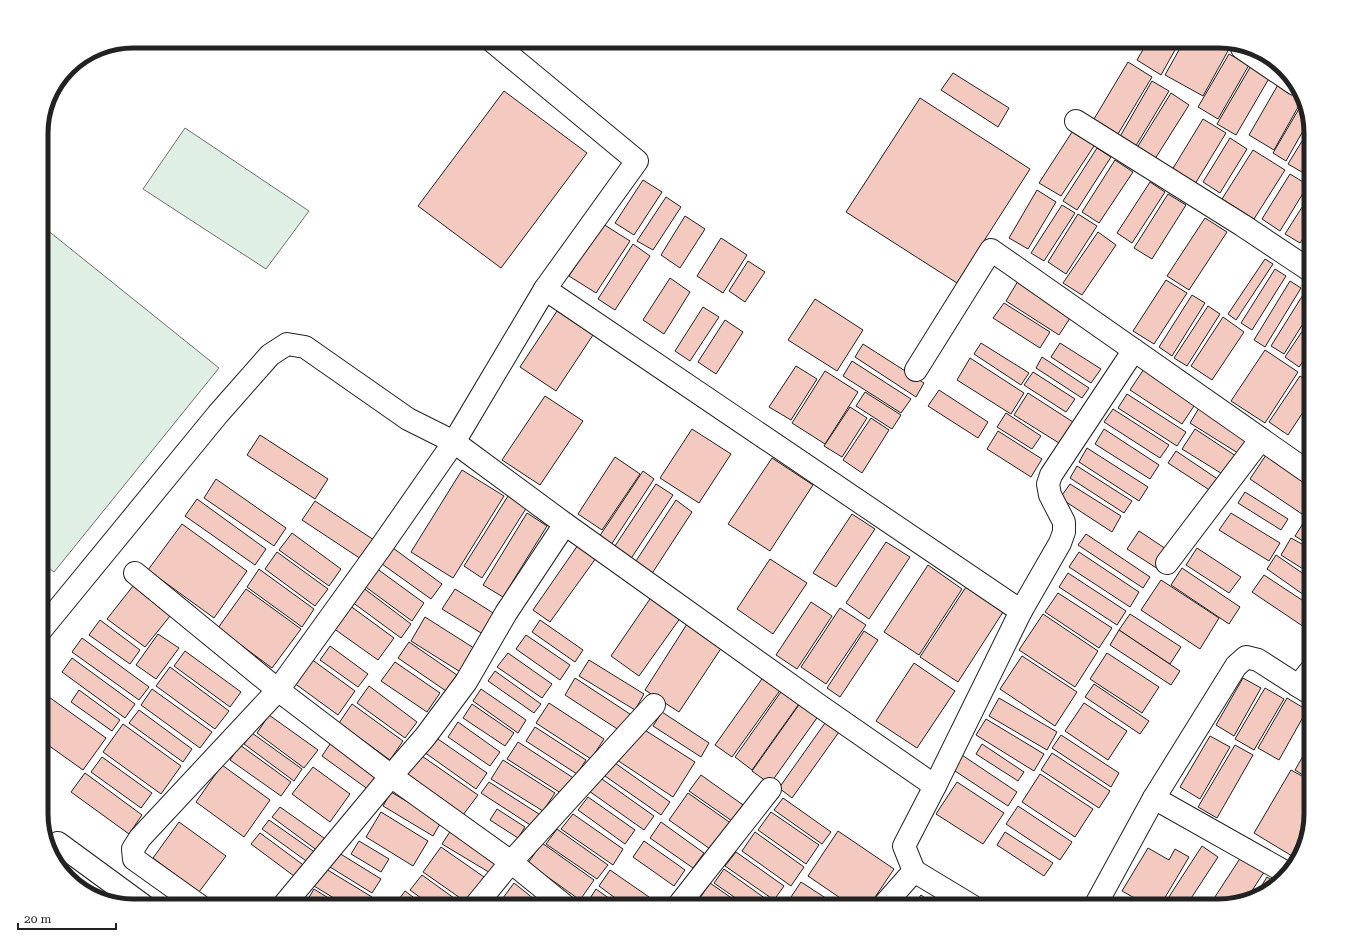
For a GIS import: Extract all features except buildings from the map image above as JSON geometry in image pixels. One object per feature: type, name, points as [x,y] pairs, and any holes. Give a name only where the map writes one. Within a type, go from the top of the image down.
[{"type":"street","points":[[190,899],[134,859],[134,849],[140,838],[278,690],[381,547],[454,442],[545,289],[637,161],[500,48]]},
{"type":"street","points":[[1253,56],[1279,73]]},
{"type":"street","points":[[1076,121],[1242,225],[1304,266]]},
{"type":"street","points":[[916,370],[991,250],[1304,469]]},
{"type":"street","points":[[545,289],[1020,611]]},
{"type":"street","points":[[48,621],[218,414],[270,355],[288,344],[305,347],[408,419],[454,442],[565,524],[817,704],[935,786]]},
{"type":"street","points":[[960,899],[914,871],[904,846],[935,786],[1020,611],[1060,543],[1064,532],[1064,522],[1050,495],[1048,484],[1051,475],[1134,350]]},
{"type":"street","points":[[1167,563],[1261,439]]},
{"type":"street","points":[[289,899],[425,737],[466,682],[506,613],[565,524]]},
{"type":"street","points":[[135,573],[278,690],[391,776],[511,862],[556,899]]},
{"type":"street","points":[[1099,899],[1154,798],[1236,666],[1246,657],[1258,660],[1304,682]]},
{"type":"street","points":[[481,899],[511,862],[654,705]]},
{"type":"street","points":[[684,899],[770,789]]},
{"type":"street","points":[[1154,798],[1283,870]]},
{"type":"street","points":[[55,847],[58,843],[134,899]]},
{"type":"street","points":[[889,899],[914,871]]},
{"type":"green space","points":[[185,128],[309,211],[266,269],[143,189]]},
{"type":"green space","points":[[48,231],[219,368],[54,572],[48,567]]}]
